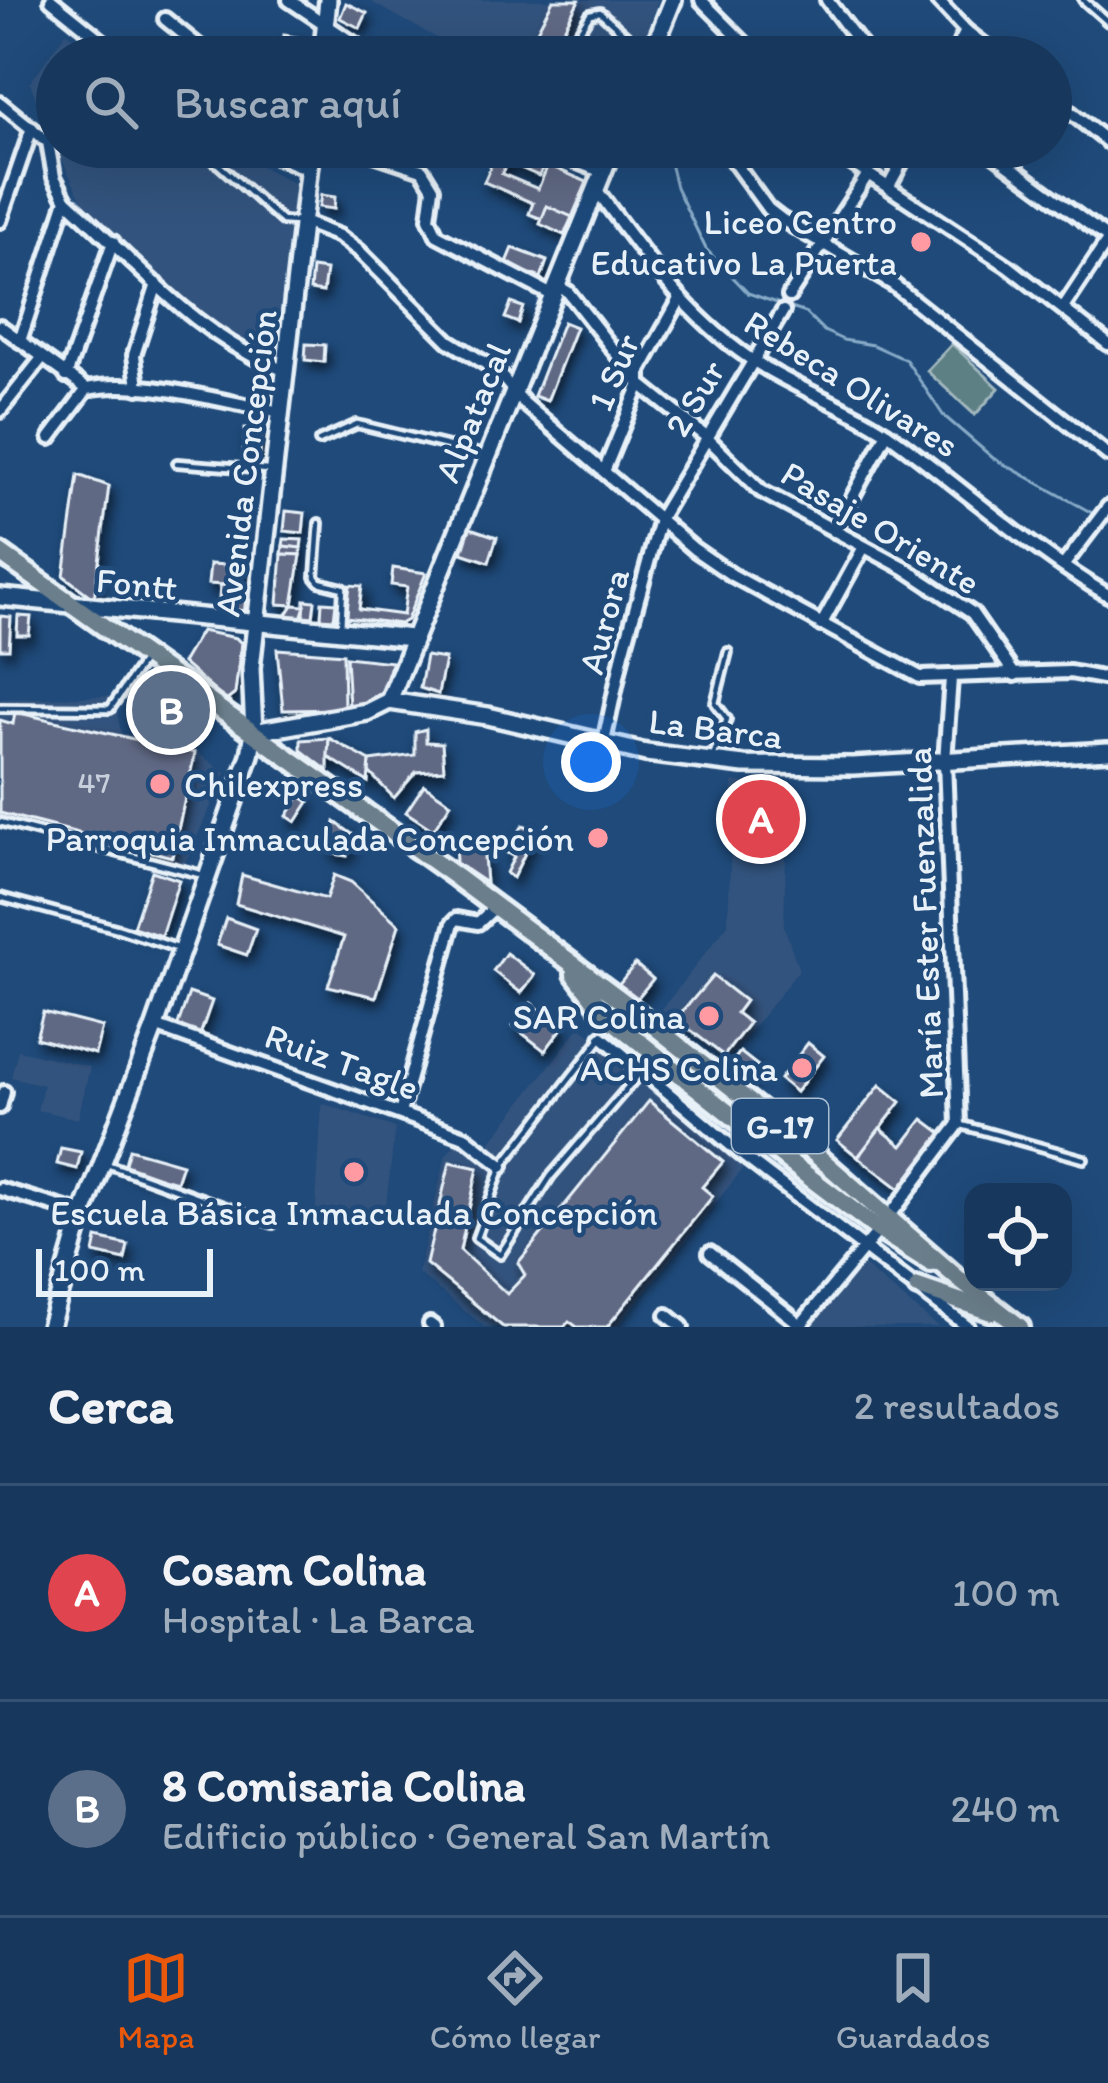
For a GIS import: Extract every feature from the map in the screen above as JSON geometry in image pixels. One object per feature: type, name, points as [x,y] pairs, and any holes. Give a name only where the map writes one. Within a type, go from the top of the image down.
[{"type":"main road","points":[[325,36],[328,0]]},
{"type":"main road","points":[[658,36],[673,0]]},
{"type":"main road","name":"Alpatacal","points":[[389,701],[605,168]]},
{"type":"main road","name":"Avenida Concepción","points":[[50,1327],[82,1214],[155,1026],[250,755],[254,733],[251,668],[309,170]]},
{"type":"main road","name":"G-17","points":[[0,553],[495,907],[565,961],[607,1016],[662,1046],[1014,1322]]},
{"type":"main road","name":"Fontt","points":[[0,597],[412,638]]},
{"type":"main road","name":"La Barca","points":[[254,733],[367,712],[389,701],[446,708],[711,763],[815,768],[1108,751]]},
{"type":"main road","points":[[918,1287],[1014,1322]]},
{"type":"street","points":[[51,0],[96,36]]},
{"type":"street","points":[[289,0],[342,36]]},
{"type":"street","points":[[701,0],[737,36]]},
{"type":"street","points":[[827,0],[854,36]]},
{"type":"street","points":[[937,0],[973,36]]},
{"type":"street","points":[[166,19],[187,36]]},
{"type":"street","points":[[963,36],[966,31]]},
{"type":"street","points":[[0,103],[36,132]]},
{"type":"street","points":[[1072,114],[1108,142]]},
{"type":"street","points":[[0,221],[32,128]]},
{"type":"street","points":[[52,168],[66,200],[229,346],[286,371]]},
{"type":"street","points":[[304,168],[309,170]]},
{"type":"street","name":"Pasaje Oriente","points":[[416,168],[434,188],[430,218],[437,235],[554,290],[568,292],[640,384],[706,436],[761,491],[972,613],[1016,675]]},
{"type":"street","points":[[593,168],[603,172]]},
{"type":"street","points":[[739,168],[769,208],[894,285],[1108,455]]},
{"type":"street","points":[[859,168],[1108,344]]},
{"type":"street","points":[[889,187],[899,168]]},
{"type":"street","points":[[1013,168],[1105,236]]},
{"type":"street","points":[[789,296],[868,174]]},
{"type":"street","name":"Rebeca Olivares","points":[[596,189],[680,299],[752,359],[887,433],[1016,535],[1108,595]]},
{"type":"street","points":[[20,341],[66,200]]},
{"type":"street","points":[[1063,308],[1105,236],[1108,218]]},
{"type":"street","points":[[303,222],[339,236],[449,341],[496,370],[716,565],[820,625],[908,674],[951,678],[1070,672],[1108,679]]},
{"type":"street","points":[[66,376],[113,242]]},
{"type":"street","points":[[138,388],[134,355],[158,284]]},
{"type":"street","name":"1 Sur","points":[[605,469],[640,384],[640,371],[680,299]]},
{"type":"street","name":"2 Sur","points":[[661,516],[783,311]]},
{"type":"street","points":[[0,326],[87,389]]},
{"type":"street","points":[[0,411],[42,358]]},
{"type":"street","points":[[50,438],[87,389],[104,385],[281,412]]},
{"type":"street","points":[[834,531],[887,433]]},
{"type":"street","points":[[1063,566],[1108,507]]},
{"type":"street","name":"Aurora","points":[[604,742],[661,516]]},
{"type":"street","points":[[820,625],[864,547]]},
{"type":"street","name":"María Ester Fuenzalida","points":[[801,1326],[959,1124],[945,761],[951,678]]},
{"type":"street","points":[[400,1113],[453,923],[457,919],[478,922],[495,907]]},
{"type":"street","name":"Ruiz Tagle","points":[[155,1026],[465,1137],[502,1166]]},
{"type":"street","points":[[602,1037],[741,1154],[968,1327]]},
{"type":"street","points":[[643,1071],[662,1046]]},
{"type":"street","points":[[0,1107],[4,1092]]},
{"type":"street","points":[[0,1189],[82,1214]]},
{"type":"street","points":[[710,1253],[801,1326]]},
{"type":"street","points":[[667,1315],[682,1327]]},
{"type":"lane","points":[[1083,0],[1108,22]]},
{"type":"lane","points":[[576,36],[590,14],[600,12],[627,36]]},
{"type":"lane","points":[[223,168],[282,221],[303,222]]},
{"type":"lane","points":[[319,441],[357,424],[487,455]]},
{"type":"lane","points":[[177,463],[274,471]]},
{"type":"lane","points":[[319,523],[315,577],[343,588],[340,633]]},
{"type":"lane","points":[[711,763],[727,719],[715,703],[728,652]]},
{"type":"lane","points":[[0,708],[110,709],[146,656]]},
{"type":"lane","points":[[0,822],[207,876]]},
{"type":"lane","points":[[0,897],[119,928],[181,950]]},
{"type":"lane","points":[[602,1037],[502,1166],[476,1238],[500,1255],[551,1176],[643,1071]]},
{"type":"lane","points":[[959,1124],[1084,1159]]},
{"type":"lane","points":[[102,1163],[274,1224]]},
{"type":"shaded area","points":[[368,0],[658,0],[645,36],[433,36]]},
{"type":"shaded area","points":[[66,168],[264,168],[295,184],[273,360],[211,323],[91,214]]},
{"type":"shaded area","points":[[114,696],[121,733],[195,751],[226,773],[180,874],[0,829],[0,699]]},
{"type":"shaded area","points":[[733,782],[788,784],[784,926],[799,970],[726,1062],[661,1010],[728,924]]},
{"type":"shaded area","points":[[580,1026],[749,1161],[617,1327],[485,1327],[418,1273],[446,1155],[466,1131],[485,1149]]},
{"type":"shaded area","points":[[18,1050],[90,1067],[78,1119],[37,1110],[43,1085],[11,1077]]},
{"type":"shaded area","name":"Escuela Básica Inmaculada Concepción","points":[[322,1103],[395,1128],[385,1215],[315,1220]]},
{"type":"shaded area","points":[[859,1262],[938,1327],[806,1327]]},
{"type":"green space","points":[[952,344],[999,388],[975,415],[927,371]]},
{"type":"building","points":[[553,0],[579,0],[560,36],[534,36]]},
{"type":"building","points":[[346,3],[367,13],[360,28],[340,18]]},
{"type":"building","points":[[490,168],[504,168],[502,174],[538,189],[547,168],[555,168],[587,182],[572,217],[547,206],[542,219],[529,214],[533,203],[484,182]]},
{"type":"building","points":[[321,195],[335,197],[334,209],[319,207]]},
{"type":"building","points":[[547,206],[572,217],[564,235],[540,224]]},
{"type":"building","points":[[513,248],[547,261],[541,278],[506,265]]},
{"type":"building","points":[[312,268],[326,270],[323,292],[310,290]]},
{"type":"building","points":[[511,303],[523,307],[518,323],[505,318]]},
{"type":"building","points":[[563,322],[576,327],[547,401],[534,396]]},
{"type":"building","points":[[306,344],[325,345],[324,362],[305,360]]},
{"type":"building","points":[[245,428],[262,429],[260,454],[243,453]]},
{"type":"building","points":[[78,475],[109,486],[94,599],[64,576]]},
{"type":"building","points":[[286,511],[305,513],[303,533],[284,531]]},
{"type":"building","points":[[470,528],[497,537],[489,562],[462,553]]},
{"type":"building","points":[[284,539],[302,540],[301,548],[283,546]]},
{"type":"building","points":[[283,546],[301,548],[301,555],[282,554]]},
{"type":"building","points":[[282,554],[301,555],[293,605],[278,604]]},
{"type":"building","points":[[210,564],[243,566],[241,586],[208,584]]},
{"type":"building","points":[[393,568],[426,573],[407,620],[400,624],[346,617],[350,585],[362,586],[359,609],[403,615],[407,587],[391,585]]},
{"type":"building","points":[[220,585],[247,587],[244,616],[218,616]]},
{"type":"building","points":[[305,600],[315,601],[313,617],[304,616]]},
{"type":"building","points":[[322,602],[336,603],[334,619],[321,618]]},
{"type":"building","points":[[293,605],[305,606],[300,621],[284,619]]},
{"type":"building","points":[[0,616],[11,617],[9,649],[0,649]]},
{"type":"building","points":[[18,616],[31,617],[29,635],[17,635]]},
{"type":"building","points":[[201,631],[241,643],[235,694],[226,701],[182,663]]},
{"type":"building","points":[[277,649],[343,654],[344,709],[283,710]]},
{"type":"building","points":[[426,656],[445,659],[438,694],[420,688]]},
{"type":"building","points":[[346,657],[392,662],[380,699],[349,706]]},
{"type":"building","points":[[15,712],[195,753],[172,857],[0,813],[0,720],[13,724]]},
{"type":"building","points":[[426,729],[426,742],[442,743],[444,770],[416,772],[394,798],[369,772],[370,761],[415,755],[415,732]]},
{"type":"building","points":[[329,738],[328,771],[301,750],[301,740]]},
{"type":"building","points":[[329,738],[370,761],[368,782],[328,757]]},
{"type":"building","points":[[424,785],[451,803],[433,830],[406,812]]},
{"type":"building","points":[[300,796],[309,802],[296,822],[287,816]]},
{"type":"building","points":[[335,822],[352,834],[347,856],[329,853]]},
{"type":"building","points":[[523,825],[536,830],[513,878],[506,873],[514,857],[507,853]]},
{"type":"building","points":[[455,838],[484,856],[486,883],[456,863]]},
{"type":"building","points":[[152,871],[179,880],[161,936],[133,927]]},
{"type":"building","points":[[242,875],[326,899],[334,875],[351,882],[399,925],[376,997],[328,986],[344,937],[236,904]]},
{"type":"building","points":[[226,918],[256,929],[247,955],[217,945]]},
{"type":"building","points":[[506,953],[535,975],[521,993],[493,971]]},
{"type":"building","points":[[635,964],[653,979],[635,1001],[617,986]]},
{"type":"building","name":"SAR Colina","points":[[713,976],[745,1001],[736,1013],[749,1023],[724,1056],[676,1019]]},
{"type":"building","points":[[189,993],[212,1001],[200,1035],[177,1027]]},
{"type":"building","points":[[531,1003],[563,1027],[545,1051],[513,1026]]},
{"type":"building","points":[[43,1012],[102,1027],[95,1054],[36,1038]]},
{"type":"building","name":"ACHS Colina","points":[[808,1043],[824,1056],[796,1092],[780,1079]]},
{"type":"building","points":[[740,1052],[758,1066],[740,1089],[722,1075]]},
{"type":"building","points":[[880,1085],[901,1102],[858,1157],[837,1140]]},
{"type":"building","points":[[649,1101],[723,1162],[702,1187],[713,1196],[607,1327],[577,1327],[569,1321],[564,1327],[503,1327],[426,1264],[450,1162],[478,1168],[460,1250],[507,1294],[525,1275],[518,1263]]},
{"type":"building","points":[[923,1119],[943,1134],[900,1189],[858,1157],[880,1128],[902,1146]]},
{"type":"building","points":[[61,1148],[81,1152],[77,1169],[57,1164]]},
{"type":"building","points":[[129,1149],[182,1164],[176,1182],[124,1167]]},
{"type":"building","points":[[97,1238],[128,1245],[125,1260],[94,1253]]},
{"type":"waterway","points":[[671,168],[706,249],[748,293],[806,313],[824,331],[843,340],[873,345],[906,360],[943,415],[993,458],[1094,514]]},
{"type":"place","name":"Liceo Centro Educativo La Puerta","points":[[921,242]]},
{"type":"place","name":"8 Comisaria Colina","points":[[171,710]]},
{"type":"place","name":"Chilexpress","points":[[160,784]]},
{"type":"place","name":"Cosam Colina","points":[[761,819]]},
{"type":"place","name":"Parroquia Inmaculada Concepción","points":[[598,838]]},
{"type":"place","name":"SAR Colina","points":[[709,1016]]},
{"type":"place","name":"ACHS Colina","points":[[802,1068]]},
{"type":"place","name":"Escuela Básica Inmaculada Concepción","points":[[354,1172]]}]
